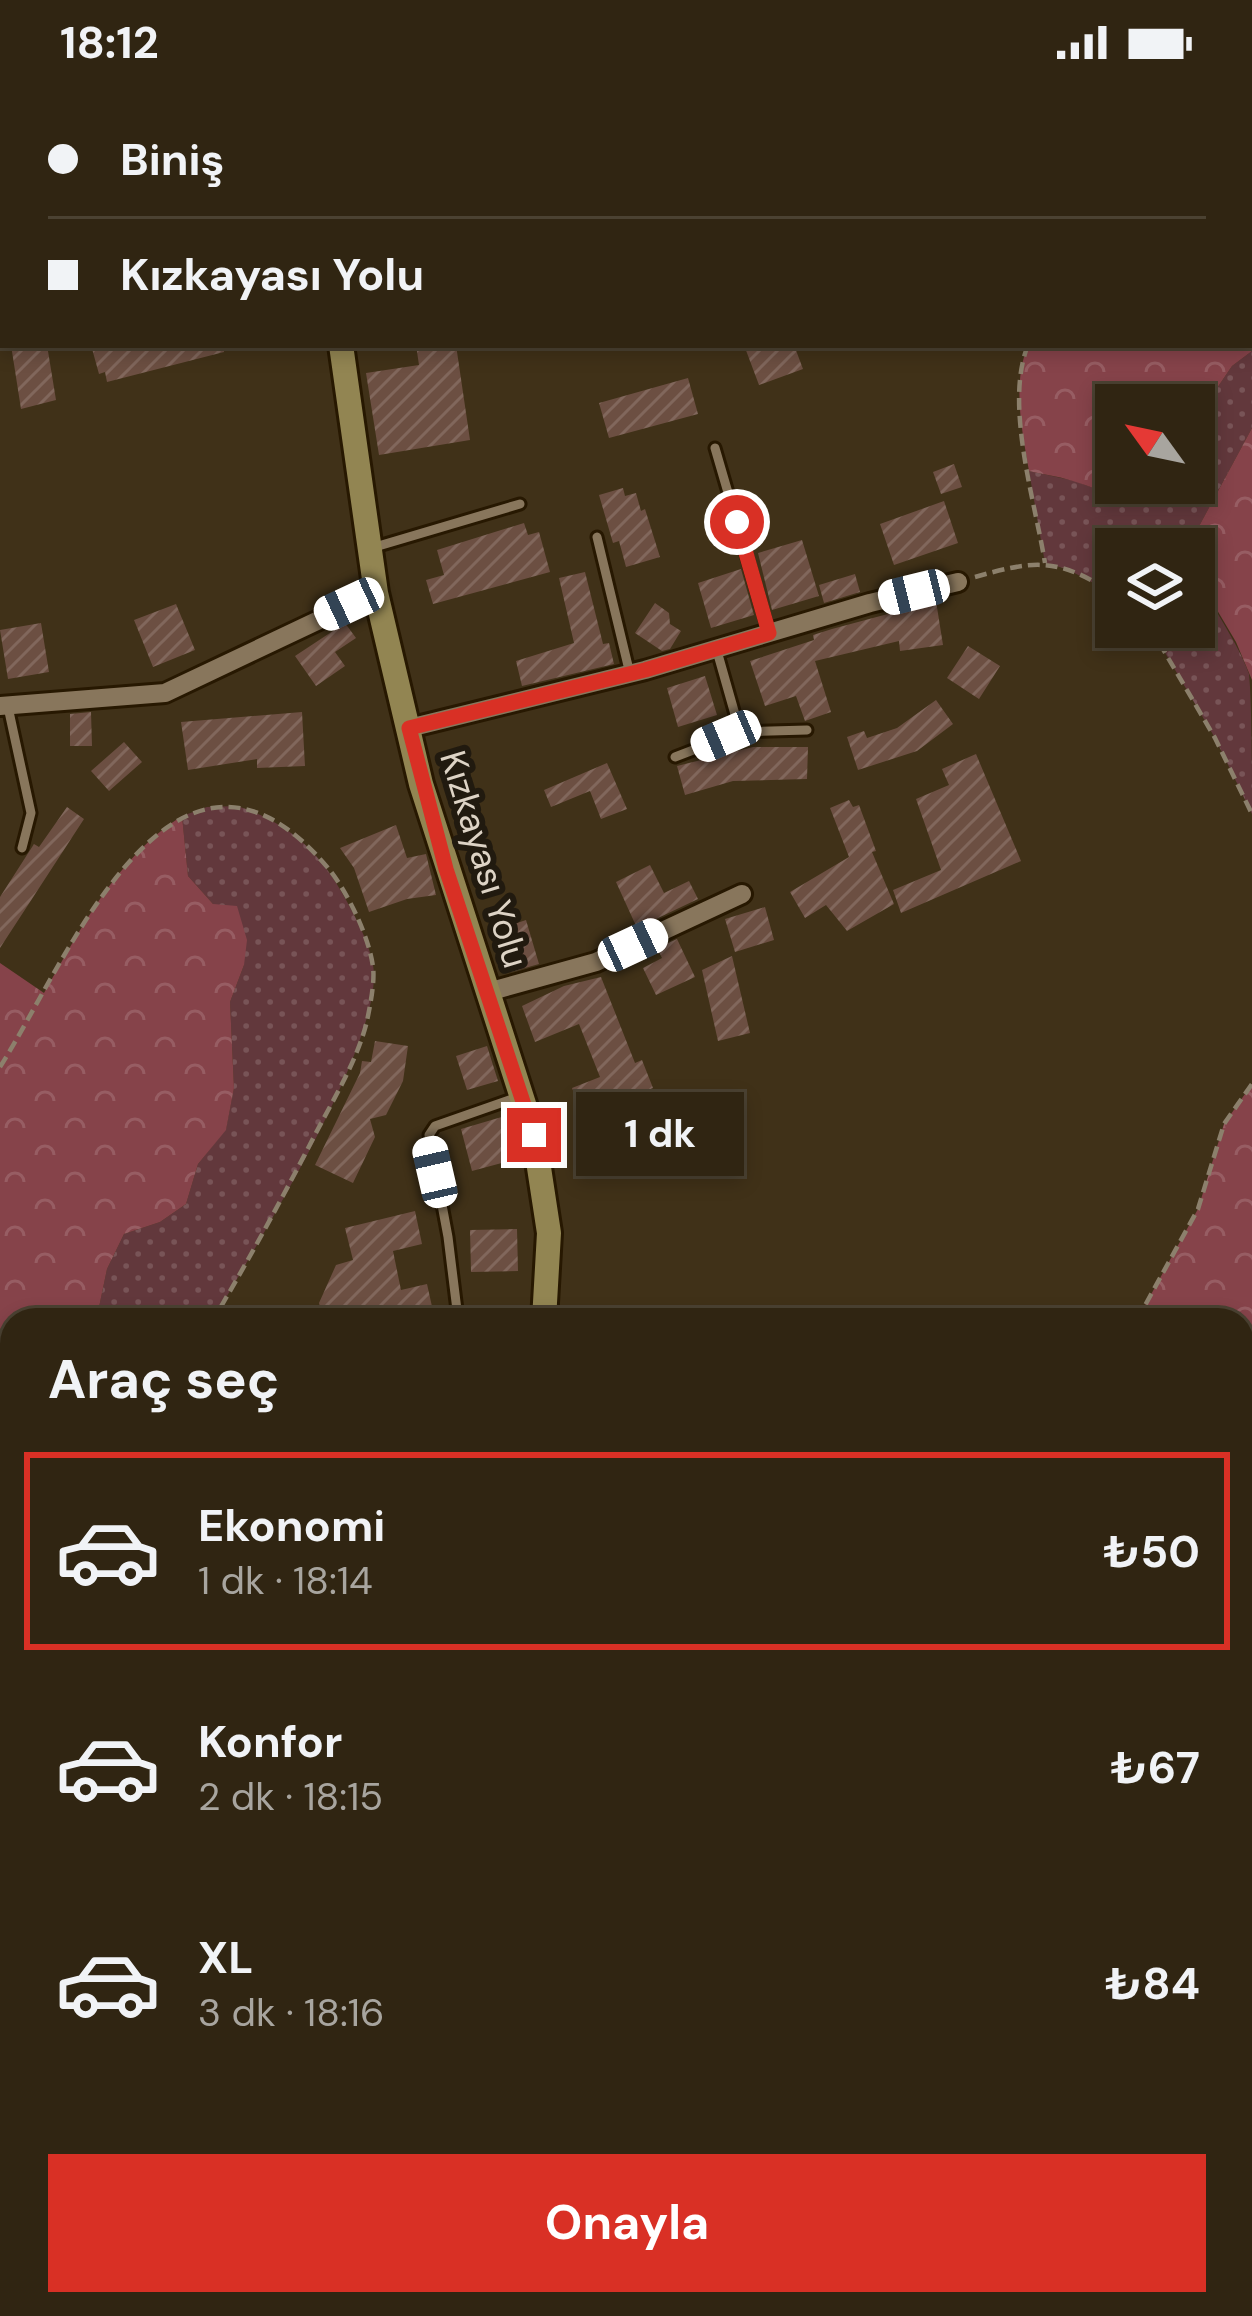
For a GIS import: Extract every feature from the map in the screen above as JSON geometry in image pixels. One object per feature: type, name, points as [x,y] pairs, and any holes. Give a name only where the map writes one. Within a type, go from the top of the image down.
[{"type":"street","name":"Kızkayası Yolu","points":[[341,348],[376,593],[446,869],[521,1096],[544,1186],[549,1233],[545,1308]]},
{"type":"street","points":[[409,728],[630,674],[958,582]]},
{"type":"street","points":[[4,706],[165,693],[376,593]]},
{"type":"street","points":[[488,992],[596,962],[742,894]]},
{"type":"lane","points":[[715,448],[769,633]]},
{"type":"lane","points":[[370,549],[520,504]]},
{"type":"lane","points":[[597,537],[630,674]]},
{"type":"lane","points":[[717,650],[740,732]]},
{"type":"lane","points":[[4,706],[31,813],[22,848]]},
{"type":"lane","points":[[675,758],[740,732],[806,730]]},
{"type":"lane","points":[[457,1308],[429,1135],[435,1126],[521,1096]]},
{"type":"path","points":[[1027,348],[1019,393],[1046,563]]},
{"type":"path","points":[[958,582],[1017,565],[1046,563],[1095,584]]},
{"type":"path","points":[[1162,648],[1252,814]]},
{"type":"path","points":[[0,1067],[101,897],[155,833],[207,807],[237,806],[295,832],[332,873],[358,924],[374,968],[367,1022],[302,1161],[220,1308]]},
{"type":"path","points":[[1144,1308],[1198,1209],[1224,1124],[1252,1084]]},
{"type":"shaded area","points":[[1252,351],[1252,428],[1215,497],[1215,391],[1232,366]]},
{"type":"shaded area","points":[[1029,471],[1095,489],[1095,504],[1211,504],[1198,528],[1095,528],[1095,584],[1045,563]]},
{"type":"shaded area","points":[[1215,607],[1249,674],[1252,814],[1162,648],[1215,648]]},
{"type":"shaded area","points":[[237,806],[271,821],[300,840],[325,866],[365,939],[373,965],[371,999],[339,1091],[220,1308],[99,1308],[107,1269],[124,1234],[160,1222],[186,1204],[198,1164],[226,1129],[234,1088],[230,1002],[244,965],[213,904],[188,876],[182,816],[207,807]]},
{"type":"green space","points":[[1027,348],[1252,348],[1215,391],[1215,384],[1095,384],[1095,489],[1029,471],[1020,376]]},
{"type":"green space","points":[[1252,428],[1252,680],[1215,607],[1215,528],[1198,528]]},
{"type":"green space","points":[[182,816],[188,876],[213,904],[237,906],[247,940],[244,965],[230,1002],[234,1088],[226,1130],[198,1164],[186,1204],[160,1222],[124,1234],[107,1269],[99,1308],[0,1308],[0,963],[44,993],[120,873]]},
{"type":"green space","points":[[1252,1084],[1252,1308],[1144,1308],[1198,1209],[1224,1124]]},
{"type":"building","points":[[11,348],[47,348],[56,400],[21,409]]},
{"type":"building","points":[[92,348],[224,348],[224,352],[107,382],[105,372],[99,374]]},
{"type":"building","points":[[416,348],[456,348],[470,440],[379,455],[366,373],[419,365]]},
{"type":"building","points":[[745,348],[795,348],[803,369],[759,385]]},
{"type":"building","points":[[688,378],[698,414],[609,438],[599,403]]},
{"type":"building","points":[[954,464],[962,487],[941,494],[933,472]]},
{"type":"building","points":[[623,488],[625,496],[636,493],[641,511],[645,509],[660,557],[626,567],[619,541],[613,543],[599,495]]},
{"type":"building","points":[[944,501],[958,543],[894,565],[880,524]]},
{"type":"building","points":[[524,523],[528,535],[539,532],[550,572],[433,604],[426,580],[444,575],[437,550]]},
{"type":"building","points":[[802,540],[819,596],[772,610],[758,553]]},
{"type":"building","points":[[741,569],[754,615],[711,628],[698,583]]},
{"type":"building","points":[[585,572],[603,644],[609,643],[614,664],[522,686],[516,661],[574,643],[559,578]]},
{"type":"building","points":[[855,574],[860,592],[824,603],[819,585]]},
{"type":"building","points":[[936,601],[943,645],[900,651],[899,641],[815,661],[831,712],[805,721],[796,696],[765,706],[750,661],[814,640],[813,635]]},
{"type":"building","points":[[655,603],[681,631],[670,649],[662,651],[635,633]]},
{"type":"building","points":[[176,604],[195,650],[153,667],[134,620]]},
{"type":"building","points":[[41,623],[49,672],[8,679],[0,630]]},
{"type":"building","points":[[345,623],[356,638],[335,652],[345,666],[316,686],[295,656]]},
{"type":"building","points":[[968,646],[1000,666],[979,699],[947,678]]},
{"type":"building","points":[[705,676],[717,715],[678,727],[667,688]]},
{"type":"building","points":[[936,700],[953,724],[917,751],[858,770],[847,737],[864,731],[867,738],[897,728]]},
{"type":"building","points":[[91,712],[92,746],[70,746],[70,714]]},
{"type":"building","points":[[302,712],[305,766],[257,768],[257,759],[188,770],[181,722]]},
{"type":"building","points":[[124,742],[142,762],[109,791],[91,771]]},
{"type":"building","points":[[753,747],[808,747],[807,779],[733,781],[685,795],[677,766]]},
{"type":"building","points":[[976,754],[1021,861],[901,913],[893,890],[941,870],[916,799],[949,785],[942,769]]},
{"type":"building","points":[[607,763],[627,809],[601,819],[590,791],[551,807],[544,790]]},
{"type":"building","points":[[849,800],[853,807],[859,805],[894,904],[847,931],[826,905],[805,918],[790,892],[849,857],[830,808]]},
{"type":"building","points":[[67,807],[84,819],[0,948],[0,897],[34,844],[39,847]]},
{"type":"building","points":[[396,825],[407,858],[426,854],[436,895],[369,912],[354,868],[340,848]]},
{"type":"building","points":[[650,865],[664,893],[689,881],[698,899],[637,928],[616,882]]},
{"type":"building","points":[[765,907],[774,940],[735,952],[725,919]]},
{"type":"building","points":[[526,920],[539,964],[511,972],[499,929]]},
{"type":"building","points":[[677,939],[695,977],[656,995],[643,968],[662,958],[657,948]]},
{"type":"building","points":[[732,956],[750,1033],[718,1041],[702,970]]},
{"type":"building","points":[[601,977],[635,1063],[642,1060],[653,1088],[583,1116],[572,1088],[600,1077],[579,1024],[535,1042],[522,1006],[564,986]]},
{"type":"building","points":[[375,1041],[408,1046],[403,1081],[386,1115],[370,1119],[375,1137],[353,1183],[315,1165],[362,1061],[371,1062]]},
{"type":"building","points":[[487,1046],[498,1081],[467,1090],[456,1056]]},
{"type":"building","points":[[728,1115],[737,1148],[643,1176],[633,1143]]},
{"type":"building","points":[[505,1116],[517,1159],[472,1171],[461,1129]]},
{"type":"building","points":[[415,1211],[422,1244],[393,1251],[401,1290],[427,1284],[432,1308],[320,1308],[336,1265],[353,1260],[345,1228]]},
{"type":"building","points":[[517,1229],[518,1271],[471,1272],[470,1230]]},
{"type":"route","points":[[534,1135],[446,869],[409,728],[645,670],[769,633],[737,522]]}]
